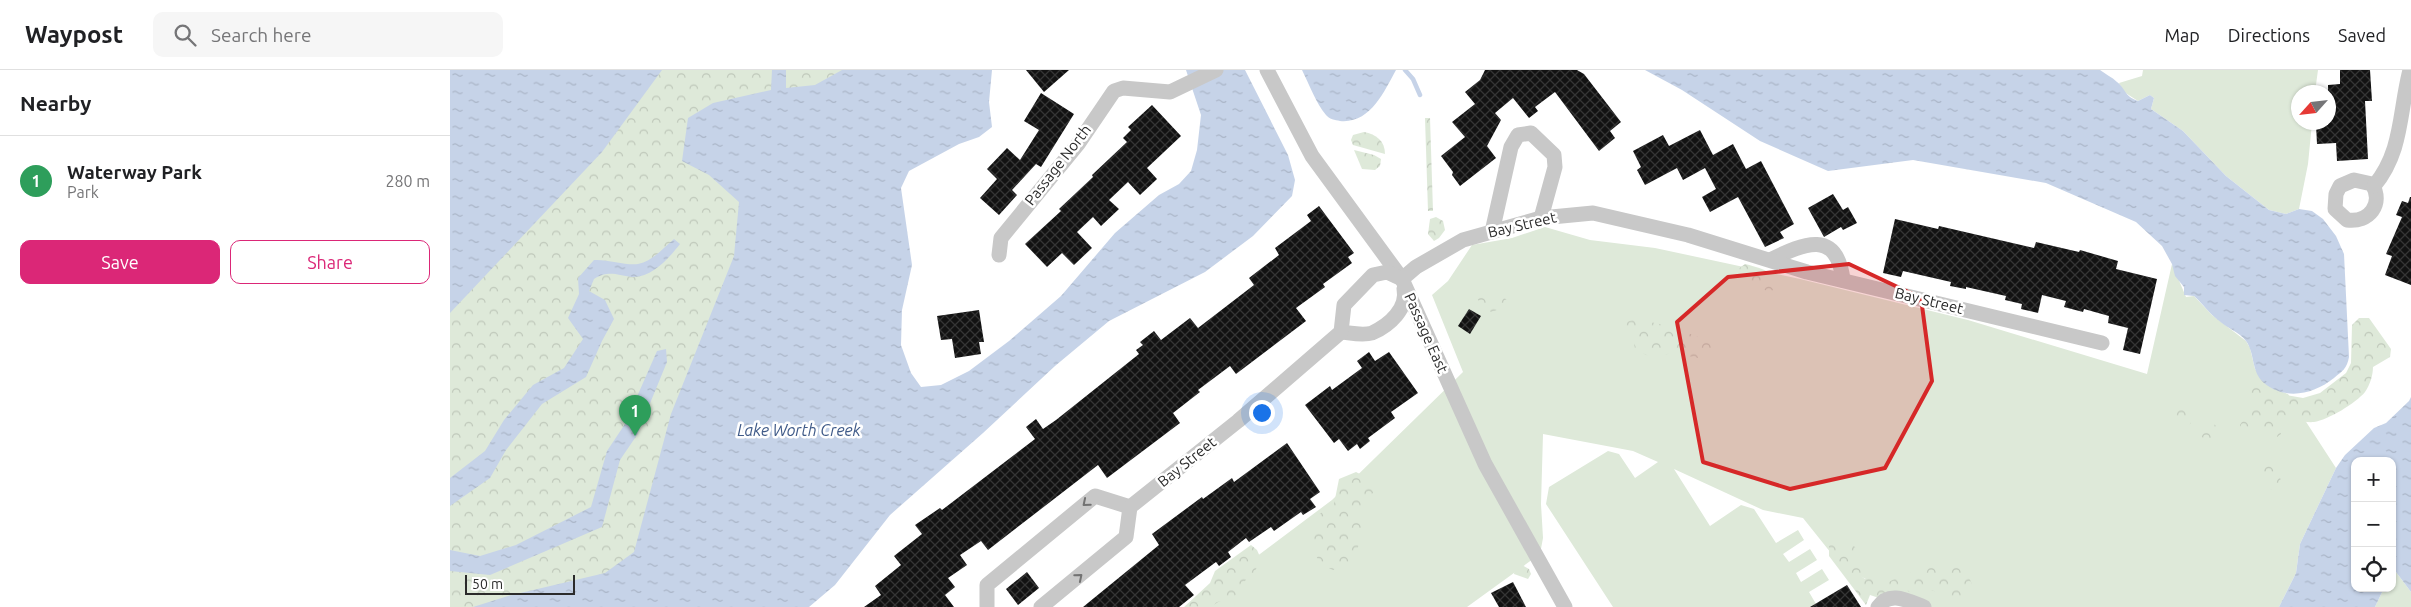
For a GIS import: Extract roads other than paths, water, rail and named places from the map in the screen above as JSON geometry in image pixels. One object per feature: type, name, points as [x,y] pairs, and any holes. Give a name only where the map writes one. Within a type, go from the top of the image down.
[{"type":"lane","name":"Passage North","points":[[999,256],[1001,238],[1078,144],[1114,91],[1123,88],[1170,92],[1216,70]]},
{"type":"lane","name":"Passage East","points":[[1267,70],[1312,156],[1402,279],[1485,464],[1565,607]]},
{"type":"lane","points":[[2374,186],[2386,172],[2396,149],[2410,70]]},
{"type":"lane","points":[[1492,232],[1511,147],[1518,134],[1531,133],[1554,155],[1555,167],[1541,218]]},
{"type":"lane","name":"Bay Street","points":[[1402,279],[1416,266],[1463,240],[1541,218],[1593,213],[1688,235],[1843,280],[2102,343]]},
{"type":"lane","points":[[1770,260],[1800,247],[1816,244],[1826,246],[1839,258],[1843,280]]},
{"type":"lane","points":[[1387,272],[1402,279],[1406,299],[1402,310],[1372,333],[1341,332],[1344,305],[1373,275],[1387,272]]},
{"type":"lane","name":"Bay Street","points":[[1130,507],[1238,421],[1341,332]]},
{"type":"lane","points":[[987,607],[988,585],[1095,496],[1130,507],[1126,537],[1041,607]]},
{"type":"lane","points":[[1878,607],[1883,600],[1894,596],[1924,607]]},
{"type":"water","points":[[450,70],[662,70],[602,152],[450,313]]},
{"type":"water","name":"Lake Worth Creek","points":[[772,70],[786,70],[786,88],[815,85],[842,70],[992,70],[989,102],[992,127],[979,137],[959,144],[909,171],[901,188],[912,265],[902,310],[901,345],[911,373],[921,387],[941,385],[969,371],[1009,341],[1061,296],[1115,233],[1159,195],[1179,184],[1191,171],[1197,150],[1201,115],[1186,70],[1245,70],[1288,155],[1295,180],[1292,196],[1253,236],[1205,272],[1109,321],[1055,366],[890,515],[835,585],[809,607],[473,607],[508,596],[605,573],[634,552],[671,414],[734,256],[739,202],[709,175],[682,161],[688,118],[713,103],[771,90]]},
{"type":"water","points":[[1302,70],[1396,70],[1381,97],[1368,112],[1351,121],[1340,121],[1332,119],[1322,110]]},
{"type":"water","points":[[1645,70],[2100,70],[2115,80],[2133,99],[2138,101],[2150,95],[2154,98],[2151,109],[2183,131],[2226,176],[2269,210],[2286,214],[2299,209],[2312,211],[2323,219],[2336,236],[2344,254],[2349,357],[2347,364],[2334,378],[2318,388],[2291,394],[2273,389],[2260,379],[2246,341],[2215,317],[2194,296],[2184,295],[2184,287],[2175,276],[2172,264],[2162,246],[2136,222],[2046,183],[1913,160],[1828,171],[1760,141],[1682,90]]},
{"type":"water","points":[[674,239],[680,244],[653,271],[632,277],[608,274],[594,279],[589,291],[605,300],[614,319],[586,377],[542,404],[506,450],[490,478],[450,506],[450,478],[485,451],[504,420],[533,385],[564,368],[583,339],[568,318],[579,294],[578,278],[594,260],[638,264],[653,257]]},
{"type":"water","points":[[666,349],[667,362],[637,435],[620,460],[602,527],[490,575],[450,571],[450,550],[480,556],[516,545],[591,507],[607,451],[625,424],[657,351]]},
{"type":"water","points":[[2411,397],[2411,592],[2396,572],[2396,457],[2351,457],[2351,592],[2382,592],[2375,607],[2279,607],[2296,573],[2300,544],[2336,468],[2345,455],[2374,428],[2386,423]]},
{"type":"waterway","points":[[1405,70],[1413,79],[1420,95]]},
{"type":"place","name":"Waterway Park","points":[[635,436]]}]
